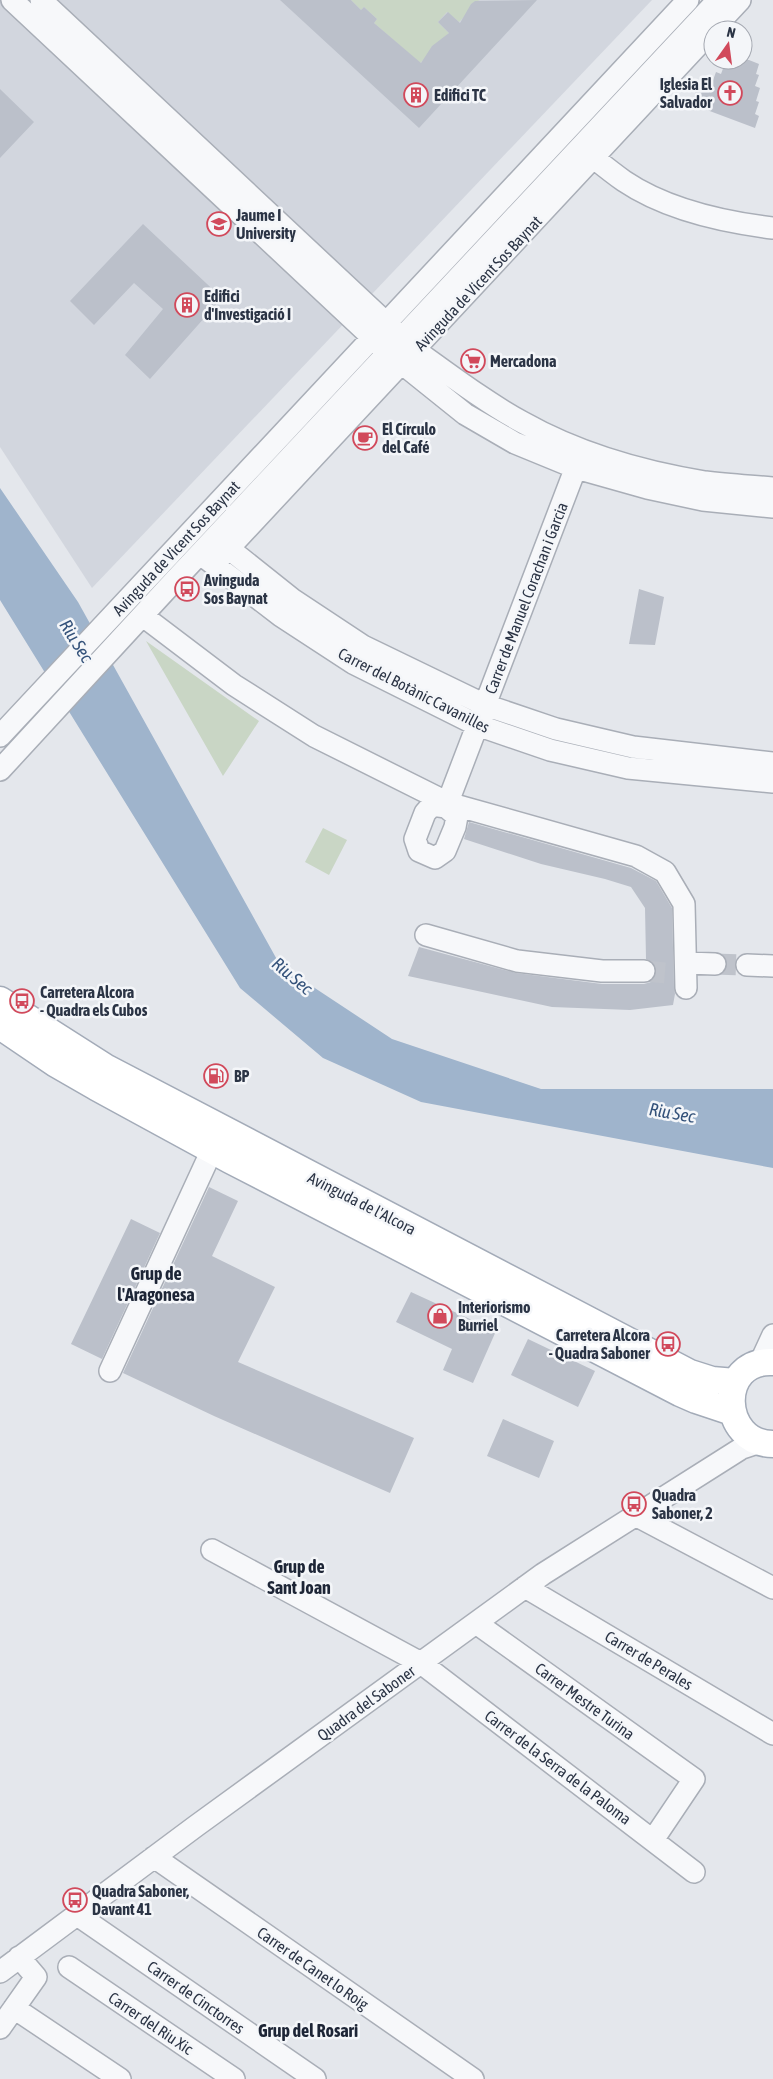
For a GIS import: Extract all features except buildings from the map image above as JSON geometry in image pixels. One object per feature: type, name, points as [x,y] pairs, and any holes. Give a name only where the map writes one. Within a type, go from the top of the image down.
[{"type":"main road","name":"Avinguda de l'Alcora","points":[[0,1000],[105,1067],[284,1162],[690,1373],[712,1380],[735,1382]]},
{"type":"main road","name":"Avinguda de l'Alcora","points":[[0,1026],[56,1064],[96,1088],[680,1393],[750,1435]]},
{"type":"main road","points":[[750,1435],[731,1397],[735,1382],[746,1369],[767,1361]]},
{"type":"street","points":[[12,0],[380,330]]},
{"type":"street","points":[[41,0],[380,330]]},
{"type":"street","name":"Avinguda de Vicent Sos Baynat","points":[[0,736],[688,0]]},
{"type":"street","name":"Avinguda de Vicent Sos Baynat","points":[[0,770],[143,616],[207,559],[402,351],[718,0]]},
{"type":"street","name":"Avinguda de Vicent Sos Baynat","points":[[402,351],[594,158],[740,0]]},
{"type":"street","points":[[594,158],[625,182],[660,199],[704,215],[748,225],[773,228]]},
{"type":"street","name":"Avinguda de Vicent Sos Baynat","points":[[380,330],[402,351]]},
{"type":"street","points":[[402,351],[465,414],[515,443],[579,459],[706,482],[773,488]]},
{"type":"street","points":[[579,459],[647,488],[703,500],[773,507]]},
{"type":"street","name":"Carrer de Manuel Corachan i Garcia","points":[[447,805],[579,459]]},
{"type":"street","name":"Carrer del Botànic Cavanilles","points":[[222,543],[292,600],[362,646],[481,715],[550,750],[628,768],[773,782]]},
{"type":"street","name":"Carrer del Botànic Cavanilles","points":[[207,559],[281,616],[353,663],[481,715],[556,729],[633,747],[773,763]]},
{"type":"street","points":[[143,616],[234,685],[314,736],[447,805],[636,856],[665,872],[684,904],[684,975],[716,964]]},
{"type":"street","points":[[426,935],[517,961],[602,971],[644,971]]},
{"type":"street","points":[[747,965],[773,966]]},
{"type":"street","points":[[110,1371],[212,1150]]},
{"type":"street","points":[[767,1361],[773,1335]]},
{"type":"street","name":"Quadra del Saboner","points":[[0,1972],[76,1914],[525,1587],[635,1515],[750,1435]]},
{"type":"street","points":[[635,1515],[773,1588]]},
{"type":"street","name":"Carrer de la Serra de la Paloma","points":[[212,1550],[422,1663],[694,1872]]},
{"type":"street","name":"Carrer de Perales","points":[[525,1587],[773,1734]]},
{"type":"street","name":"Carrer Mestre Turina","points":[[476,1623],[694,1779],[653,1840]]},
{"type":"street","name":"Carrer de Canet lo Roig","points":[[154,1857],[473,2079]]},
{"type":"street","name":"Carrer de Cinctorres","points":[[76,1914],[315,2079]]},
{"type":"street","points":[[0,2028],[36,1977],[19,1957]]},
{"type":"street","name":"Carrer del Riu Xic","points":[[69,1967],[234,2079]]},
{"type":"street","points":[[14,2008],[120,2079]]},
{"type":"shaded area","name":"Jaume I University","points":[[0,0],[652,0],[92,588],[0,447]]},
{"type":"green space","points":[[351,0],[480,0],[471,4],[469,12],[459,22],[447,12],[438,22],[449,33],[439,43],[432,46],[429,55],[420,63],[374,23],[377,19],[364,7],[361,10]]},
{"type":"green space","points":[[146,641],[259,721],[223,776]]},
{"type":"green space","points":[[323,828],[347,840],[329,875],[305,862]]},
{"type":"water","name":"Riu Sec","points":[[0,488],[78,602],[280,965],[392,1039],[541,1089],[773,1089],[773,1168],[421,1102],[323,1058],[240,988],[0,600]]},
{"type":"tunnel","points":[[715,964],[747,965]]},
{"type":"tunnel","points":[[644,971],[677,974]]},
{"type":"place","name":"Iglesia El Salvador","points":[[730,93]]},
{"type":"place","name":"Edifici TC","points":[[416,95]]},
{"type":"place","name":"Jaume I University","points":[[219,224]]},
{"type":"place","name":"Edifici d'Investigació I","points":[[187,305]]},
{"type":"place","name":"Mercadona","points":[[473,361]]},
{"type":"place","name":"El Círculo del Café","points":[[365,438]]},
{"type":"place","name":"Avinguda Sos Baynat","points":[[187,589]]},
{"type":"place","name":"Carretera Alcora - Quadra els Cubos","points":[[22,1001]]},
{"type":"place","name":"BP","points":[[216,1076]]},
{"type":"place","name":"Interiorismo Burriel","points":[[440,1316]]},
{"type":"place","name":"Carretera Alcora - Quadra Saboner","points":[[668,1344]]},
{"type":"place","name":"Quadra Saboner, 2","points":[[634,1504]]},
{"type":"place","name":"Quadra Saboner, Davant 41","points":[[75,1900]]},
{"type":"district","name":"Grup de l'Aragonesa","points":[[156,1284]]},
{"type":"district","name":"Grup de Sant Joan","points":[[299,1577]]},
{"type":"district","name":"Grup del Rosari","points":[[308,2031]]}]
